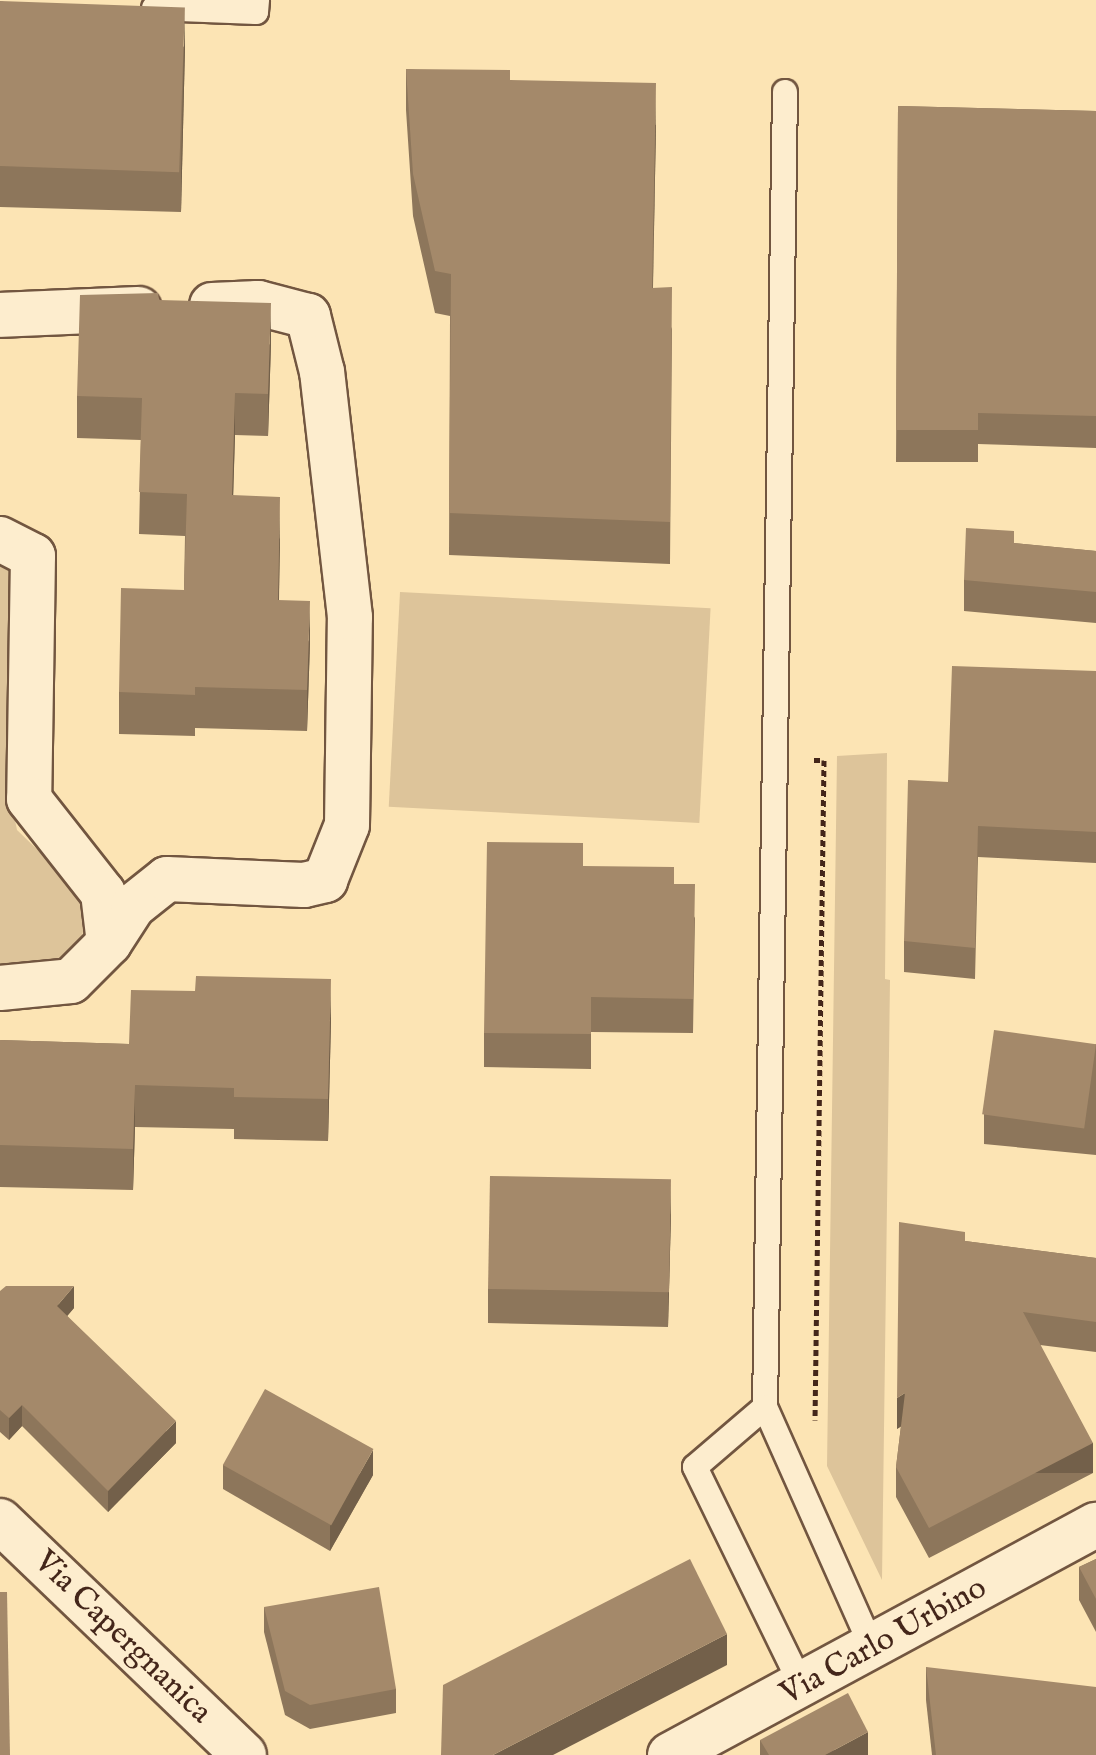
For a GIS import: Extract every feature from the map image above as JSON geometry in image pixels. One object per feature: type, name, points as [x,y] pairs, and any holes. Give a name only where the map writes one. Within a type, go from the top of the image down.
[{"type":"street","points":[[0,315],[258,303],[308,316],[322,372],[350,617],[347,825],[325,880],[304,885],[167,879],[133,906],[109,943],[71,981],[0,988]]},
{"type":"street","points":[[0,539],[33,556],[29,799],[103,893],[109,943]]},
{"type":"street","name":"Via Capergnanica","points":[[0,1521],[244,1755]]},
{"type":"street","name":"Via Carlo Urbino","points":[[670,1755],[1096,1525]]},
{"type":"lane","points":[[129,8],[256,12],[257,0]]},
{"type":"lane","points":[[785,92],[765,1407],[872,1647]]},
{"type":"lane","points":[[765,1407],[695,1467],[802,1686]]},
{"type":"path","points":[[776,759],[824,760],[815,1437]]},
{"type":"shaded area","points":[[0,554],[17,566],[11,800],[17,830],[77,888],[85,921],[79,951],[48,966],[0,964]]},
{"type":"shaded area","points":[[400,592],[711,608],[699,823],[389,807]]},
{"type":"shaded area","points":[[887,753],[885,979],[890,980],[882,1580],[827,1466],[837,756]]},
{"type":"building","points":[[0,1],[185,7],[179,172],[0,166]]},
{"type":"building","points":[[406,69],[510,70],[510,80],[656,83],[652,288],[672,287],[670,522],[449,513],[451,274],[435,271],[413,174]]},
{"type":"building","points":[[898,106],[1096,111],[1096,416],[978,413],[978,430],[896,430]]},
{"type":"building","points":[[158,293],[159,300],[271,303],[268,394],[235,393],[232,495],[280,497],[278,600],[310,601],[307,690],[195,687],[195,695],[119,692],[121,588],[184,590],[187,494],[139,492],[142,398],[77,396],[80,295]]},
{"type":"building","points":[[966,528],[1014,531],[1014,543],[1096,551],[1096,592],[964,580]]},
{"type":"building","points":[[952,666],[1096,671],[1096,832],[978,826],[975,948],[904,941],[908,780],[948,782]]},
{"type":"building","points":[[487,842],[583,843],[583,866],[674,867],[674,884],[695,884],[693,999],[591,997],[591,1034],[484,1033]]},
{"type":"building","points":[[196,976],[331,979],[328,1099],[234,1097],[234,1088],[135,1085],[133,1149],[0,1145],[0,1040],[129,1044],[131,990],[195,991]]},
{"type":"building","points":[[994,1030],[1096,1044],[1084,1129],[982,1114]]},
{"type":"building","points":[[490,1176],[671,1179],[669,1292],[488,1289]]},
{"type":"building","points":[[899,1222],[965,1232],[965,1241],[1096,1258],[1096,1322],[1023,1312],[1093,1443],[929,1528],[896,1467],[905,1393],[897,1398]]},
{"type":"building","points":[[6,1286],[74,1286],[57,1306],[176,1421],[108,1491],[22,1405],[9,1418],[0,1410],[0,1291]]},
{"type":"building","points":[[265,1389],[373,1449],[331,1525],[223,1465]]},
{"type":"building","points":[[690,1559],[727,1634],[493,1755],[441,1755],[443,1685]]},
{"type":"building","points":[[1096,1559],[1096,1599],[1079,1567]]},
{"type":"building","points":[[379,1587],[396,1689],[310,1705],[285,1691],[264,1607]]},
{"type":"building","points":[[0,1592],[7,1592],[10,1755],[0,1755]]},
{"type":"building","points":[[926,1667],[1096,1687],[1096,1755],[936,1755]]},
{"type":"building","points":[[848,1693],[868,1732],[825,1755],[769,1755],[760,1740]]}]
